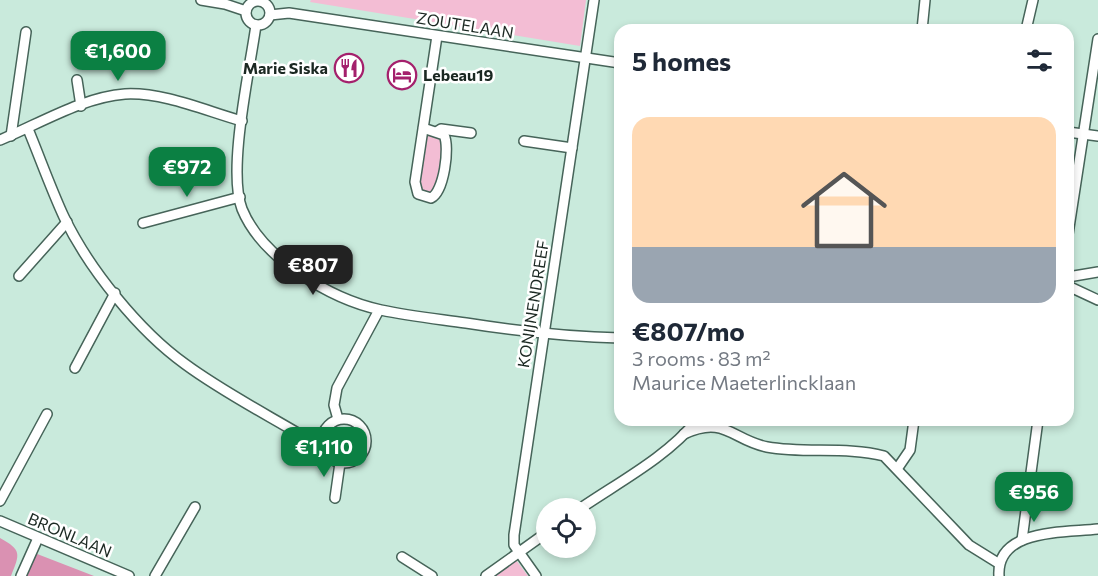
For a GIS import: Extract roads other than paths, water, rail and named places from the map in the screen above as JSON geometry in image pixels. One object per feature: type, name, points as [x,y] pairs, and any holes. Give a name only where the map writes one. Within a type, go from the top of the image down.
[{"type":"street","name":"ZOUTELAAN","points":[[201,0],[225,4],[246,11],[251,3],[260,1],[268,6],[270,15],[289,13],[614,62]]},
{"type":"street","name":"KONIJNENDREEF","points":[[519,553],[514,545],[514,535],[594,0]]},
{"type":"street","points":[[923,24],[925,0]]},
{"type":"street","points":[[1027,24],[1033,0]]},
{"type":"street","points":[[246,11],[248,20],[256,25],[265,23],[270,15]]},
{"type":"street","points":[[256,25],[236,164],[242,208],[259,240],[291,267],[333,293],[379,310],[543,334],[614,338]]},
{"type":"street","points":[[11,136],[26,32]]},
{"type":"street","points":[[423,128],[438,131],[444,135],[448,145],[441,189],[436,196],[426,198],[418,194],[415,182],[423,128],[437,36]]},
{"type":"street","points":[[1074,194],[1098,39]]},
{"type":"street","points":[[77,80],[81,106]]},
{"type":"street","points":[[0,140],[81,106],[117,95],[142,95],[242,121]]},
{"type":"street","points":[[28,129],[67,222],[100,275],[153,336],[184,364],[306,438],[321,442]]},
{"type":"street","points":[[438,131],[441,129],[471,133]]},
{"type":"street","points":[[1074,133],[1098,136]]},
{"type":"street","points":[[524,141],[572,148]]},
{"type":"street","points":[[143,223],[240,197]]},
{"type":"street","points":[[19,276],[67,222]]},
{"type":"street","points":[[1074,276],[1098,272]]},
{"type":"street","points":[[1074,289],[1098,300]]},
{"type":"street","points":[[75,368],[115,293]]},
{"type":"street","points":[[338,419],[334,405],[337,388],[379,310]]},
{"type":"street","points":[[0,501],[46,414]]},
{"type":"street","points":[[338,419],[352,420],[358,424],[366,436],[366,443],[360,456],[340,463],[327,456],[321,442],[326,427],[338,419]]},
{"type":"street","points":[[595,498],[684,434],[691,426]]},
{"type":"street","points":[[684,434],[720,426]]},
{"type":"street","points":[[732,426],[770,447],[884,456],[969,545],[998,563]]},
{"type":"street","points":[[897,469],[910,450],[913,426]]},
{"type":"street","points":[[1022,540],[1037,426]]},
{"type":"street","points":[[335,498],[340,463]]},
{"type":"street","points":[[155,576],[195,507]]},
{"type":"street","name":"BRONLAAN","points":[[0,521],[129,576]]},
{"type":"street","points":[[999,576],[998,563],[1007,549],[1022,540],[1045,534],[1098,529]]},
{"type":"street","points":[[21,576],[39,538]]},
{"type":"street","points":[[486,576],[536,540]]},
{"type":"street","points":[[519,553],[536,576]]},
{"type":"street","points":[[402,557],[432,576]]},
{"type":"place","name":"Marie Siska","points":[[349,68]]},
{"type":"place","name":"Lebeau19","points":[[402,75]]}]
